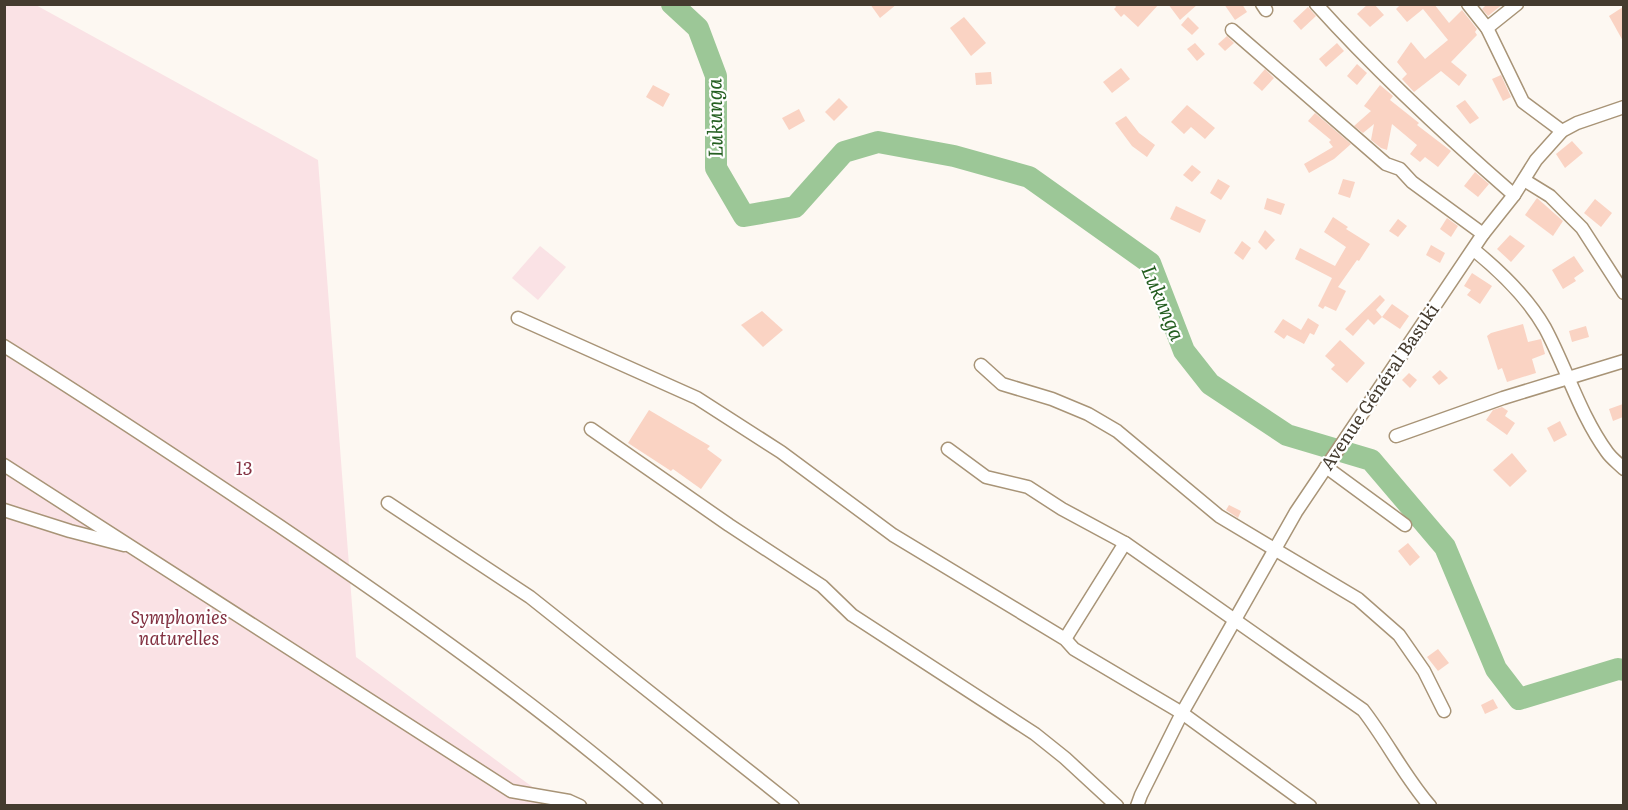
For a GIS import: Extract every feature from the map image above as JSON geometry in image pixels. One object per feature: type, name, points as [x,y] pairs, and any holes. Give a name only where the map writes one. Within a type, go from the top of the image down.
[{"type":"street","points":[[1316,4],[1360,53],[1435,126],[1514,195]]},
{"type":"street","points":[[1468,4],[1487,28],[1523,102],[1562,131]]},
{"type":"street","points":[[1487,28],[1517,4]]},
{"type":"street","points":[[1232,30],[1386,164],[1400,169],[1420,189],[1483,234]]},
{"type":"street","name":"Avenue Général Basuki","points":[[1137,806],[1140,795],[1182,713],[1296,512],[1483,234],[1514,195],[1549,144],[1562,131],[1577,123],[1623,107]]},
{"type":"street","points":[[1524,180],[1550,196],[1582,228],[1623,293]]},
{"type":"street","points":[[1474,250],[1514,287],[1544,327],[1569,376],[1581,409],[1607,453],[1623,469]]},
{"type":"street","points":[[518,318],[697,398],[781,452],[893,535],[1065,639],[1074,649],[1182,713],[1310,806]]},
{"type":"street","points":[[4,346],[125,423],[401,608],[588,747],[656,806]]},
{"type":"street","points":[[1396,436],[1569,376],[1623,361]]},
{"type":"street","points":[[981,365],[1002,384],[1052,399],[1088,414],[1117,431],[1219,516],[1358,599],[1399,635],[1424,671],[1444,711]]},
{"type":"street","points":[[591,429],[676,489],[822,586],[852,615],[1035,734],[1117,806]]},
{"type":"street","points":[[948,450],[986,477],[1028,487],[1062,509],[1125,543],[1363,710],[1417,791],[1430,806]]},
{"type":"street","points":[[4,465],[511,791],[569,801],[580,806]]},
{"type":"street","points":[[1326,467],[1405,525]]},
{"type":"street","points":[[388,503],[530,597],[792,806]]},
{"type":"street","points":[[4,510],[70,531],[131,546]]},
{"type":"street","points":[[1065,639],[1125,543]]},
{"type":"green space","name":"Symphonies naturelles","points":[[34,4],[318,160],[356,657],[557,805],[5,806],[4,5]]},
{"type":"green space","points":[[540,246],[566,267],[538,300],[512,278]]},
{"type":"building","points":[[870,4],[897,4],[880,18]]},
{"type":"building","points":[[1114,4],[1159,4],[1138,27],[1124,14],[1121,17],[1114,9],[1116,7]]},
{"type":"building","points":[[1168,4],[1198,4],[1180,20]]},
{"type":"building","points":[[1224,4],[1242,4],[1247,12],[1235,20]]},
{"type":"building","points":[[1368,4],[1374,4],[1384,15],[1370,27],[1357,14]]},
{"type":"building","points":[[1401,4],[1434,4],[1449,23],[1462,10],[1477,29],[1475,32],[1477,35],[1451,62],[1467,75],[1459,86],[1441,71],[1414,92],[1402,79],[1407,74],[1397,62],[1411,42],[1425,59],[1448,40],[1423,9],[1407,22],[1396,9]]},
{"type":"building","points":[[1487,4],[1503,4],[1488,16],[1482,9]]},
{"type":"building","points":[[1308,7],[1316,16],[1301,30],[1293,21]]},
{"type":"building","points":[[1623,7],[1623,41],[1609,16]]},
{"type":"building","points":[[964,17],[986,43],[971,56],[950,28]]},
{"type":"building","points":[[1188,17],[1199,28],[1192,35],[1181,25]]},
{"type":"building","points":[[1227,36],[1234,43],[1225,51],[1218,44]]},
{"type":"building","points":[[1195,43],[1205,54],[1197,61],[1187,49]]},
{"type":"building","points":[[1337,43],[1344,51],[1326,67],[1319,59]]},
{"type":"building","points":[[1357,64],[1367,73],[1357,85],[1347,76]]},
{"type":"building","points":[[1121,68],[1130,79],[1112,93],[1103,82]]},
{"type":"building","points":[[1265,69],[1274,78],[1262,91],[1253,83]]},
{"type":"building","points":[[991,72],[992,84],[976,85],[975,73]]},
{"type":"building","points":[[1501,75],[1511,97],[1503,101],[1492,79]]},
{"type":"building","points":[[653,85],[670,94],[663,107],[646,97]]},
{"type":"building","points":[[1380,85],[1393,96],[1390,100],[1419,123],[1417,125],[1451,151],[1438,167],[1425,157],[1420,162],[1410,154],[1417,145],[1392,124],[1387,150],[1371,140],[1374,124],[1363,133],[1354,126],[1371,111],[1364,106]]},
{"type":"building","points":[[839,98],[848,107],[834,121],[825,112]]},
{"type":"building","points":[[1465,100],[1479,118],[1470,124],[1456,106]]},
{"type":"building","points":[[1187,105],[1215,128],[1205,139],[1191,127],[1184,134],[1171,122]]},
{"type":"building","points":[[799,109],[805,121],[789,130],[782,118]]},
{"type":"building","points":[[1315,113],[1351,144],[1334,159],[1309,173],[1304,164],[1333,147],[1329,142],[1331,140],[1308,121]]},
{"type":"building","points":[[1126,116],[1139,133],[1155,145],[1147,157],[1132,146],[1115,123]]},
{"type":"building","points":[[1572,141],[1583,153],[1565,168],[1556,154]]},
{"type":"building","points":[[1192,165],[1201,172],[1192,182],[1183,175]]},
{"type":"building","points":[[1475,172],[1489,184],[1478,197],[1464,186]]},
{"type":"building","points":[[1218,179],[1230,186],[1221,200],[1210,193]]},
{"type":"building","points":[[1343,179],[1355,182],[1350,198],[1338,194]]},
{"type":"building","points":[[1267,198],[1285,204],[1281,215],[1264,209]]},
{"type":"building","points":[[1537,198],[1563,221],[1553,236],[1525,215]]},
{"type":"building","points":[[1595,199],[1612,213],[1601,227],[1584,213]]},
{"type":"building","points":[[1176,206],[1206,220],[1200,233],[1170,219]]},
{"type":"building","points":[[1333,217],[1348,227],[1346,229],[1370,244],[1338,287],[1346,291],[1336,311],[1325,306],[1323,309],[1318,306],[1332,278],[1295,259],[1300,248],[1335,266],[1346,247],[1324,232]]},
{"type":"building","points":[[1447,218],[1458,226],[1451,237],[1440,229]]},
{"type":"building","points":[[1398,219],[1407,226],[1398,237],[1389,231]]},
{"type":"building","points":[[1265,230],[1275,240],[1266,250],[1258,242]]},
{"type":"building","points":[[1510,235],[1525,246],[1511,262],[1497,249]]},
{"type":"building","points":[[1242,241],[1251,248],[1243,260],[1234,253]]},
{"type":"building","points":[[1431,245],[1445,253],[1440,263],[1426,255]]},
{"type":"building","points":[[1574,256],[1584,271],[1574,278],[1576,281],[1563,289],[1552,270]]},
{"type":"building","points":[[1472,273],[1492,286],[1480,304],[1467,295],[1471,290],[1464,286]]},
{"type":"building","points":[[1380,295],[1385,300],[1376,310],[1382,317],[1374,325],[1368,319],[1353,336],[1345,329]]},
{"type":"building","points":[[1392,304],[1409,316],[1400,329],[1382,317]]},
{"type":"building","points":[[762,311],[783,330],[763,347],[741,325]]},
{"type":"building","points":[[1308,318],[1319,325],[1314,335],[1310,333],[1304,344],[1287,335],[1284,339],[1274,332],[1283,319],[1301,330]]},
{"type":"building","points":[[1523,324],[1528,342],[1541,339],[1545,354],[1532,359],[1536,373],[1507,382],[1502,368],[1498,370],[1487,336]]},
{"type":"building","points":[[1586,326],[1589,337],[1572,342],[1569,331]]},
{"type":"building","points":[[1340,340],[1365,363],[1347,383],[1331,369],[1335,365],[1325,356]]},
{"type":"building","points":[[1440,370],[1448,378],[1439,385],[1432,377]]},
{"type":"building","points":[[1409,373],[1417,380],[1410,388],[1402,380]]},
{"type":"building","points":[[1623,404],[1623,417],[1613,421],[1609,409]]},
{"type":"building","points":[[1502,407],[1508,411],[1505,416],[1515,423],[1507,435],[1486,420],[1493,410]]},
{"type":"building","points":[[649,410],[710,446],[707,449],[722,460],[701,489],[673,469],[671,471],[628,443]]},
{"type":"building","points":[[1560,421],[1567,435],[1554,442],[1547,428]]},
{"type":"building","points":[[1512,453],[1527,471],[1510,487],[1493,470]]},
{"type":"building","points":[[1229,505],[1241,511],[1238,518],[1226,510]]},
{"type":"building","points":[[1408,543],[1420,557],[1410,566],[1398,551]]},
{"type":"building","points":[[1438,649],[1449,663],[1438,671],[1427,657]]},
{"type":"building","points":[[1493,699],[1498,708],[1485,714],[1481,705]]},
{"type":"waterway","name":"Lukunga","points":[[672,4],[698,28],[716,76],[716,168],[744,216],[795,207],[844,152],[878,142],[954,156],[1029,177],[1150,263],[1184,351],[1210,384],[1287,435],[1371,460],[1445,547],[1496,669],[1519,699],[1618,669],[1624,670]]},
{"type":"park label","name":"13","points":[[244,469]]}]
